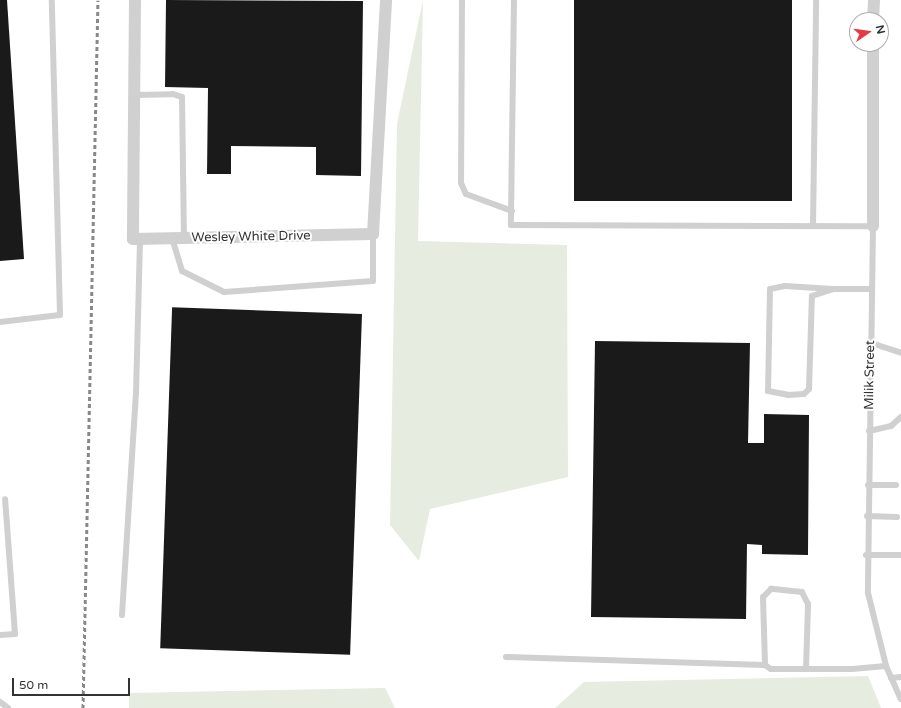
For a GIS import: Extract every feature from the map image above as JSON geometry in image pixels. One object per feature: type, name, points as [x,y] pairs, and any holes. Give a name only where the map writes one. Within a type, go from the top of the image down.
[{"type":"street","points":[[135,0],[133,239],[140,239]]},
{"type":"street","points":[[373,234],[386,0]]},
{"type":"street","points":[[874,0],[874,12]]},
{"type":"street","name":"Milik Street","points":[[874,52],[874,226]]},
{"type":"street","name":"Wesley White Drive","points":[[140,239],[373,234]]},
{"type":"lane","points":[[0,322],[60,315],[52,0]]},
{"type":"lane","points":[[462,0],[461,183],[466,194],[512,211]]},
{"type":"lane","points":[[514,0],[512,225],[874,226]]},
{"type":"lane","points":[[813,226],[816,0]]},
{"type":"lane","points":[[134,95],[173,94],[182,97],[178,238],[182,270],[224,292],[373,281],[373,234]]},
{"type":"lane","name":"Milik Street","points":[[874,226],[866,555],[868,593],[886,666],[901,700]]},
{"type":"lane","points":[[122,615],[136,394],[140,239]]},
{"type":"lane","points":[[833,289],[812,296],[809,389],[804,394],[788,395],[768,391],[770,289],[785,286],[833,289],[872,288]]},
{"type":"lane","points":[[871,343],[901,353]]},
{"type":"lane","points":[[869,431],[891,426],[901,417]]},
{"type":"lane","points":[[868,485],[896,486]]},
{"type":"lane","points":[[0,635],[14,634],[5,499]]},
{"type":"lane","points":[[867,516],[897,517]]},
{"type":"lane","points":[[866,555],[901,554]]},
{"type":"lane","points":[[765,665],[763,598],[771,589],[787,588],[802,592],[808,604],[806,669]]},
{"type":"lane","points":[[506,657],[765,665],[771,669],[886,666]]},
{"type":"lane","points":[[891,678],[901,677]]},
{"type":"lane","points":[[0,702],[8,708]]},
{"type":"shaded area","points":[[423,0],[418,241],[567,245],[568,477],[430,509],[419,561],[390,525],[397,124]]},
{"type":"shaded area","points":[[868,676],[881,708],[555,708],[584,682]]},
{"type":"shaded area","points":[[385,688],[395,708],[129,708],[129,693]]},
{"type":"building","points":[[0,0],[7,0],[24,259],[0,261]]},
{"type":"building","points":[[166,0],[363,1],[361,176],[316,175],[316,147],[231,146],[231,174],[207,174],[208,88],[165,87]]},
{"type":"building","points":[[574,0],[792,0],[792,201],[574,201]]},
{"type":"building","points":[[172,307],[362,314],[350,655],[160,648]]},
{"type":"building","points":[[595,341],[750,343],[748,443],[764,443],[764,414],[809,415],[808,555],[762,554],[762,545],[747,544],[746,619],[591,617]]},
{"type":"railway","points":[[83,708],[98,0]]}]
